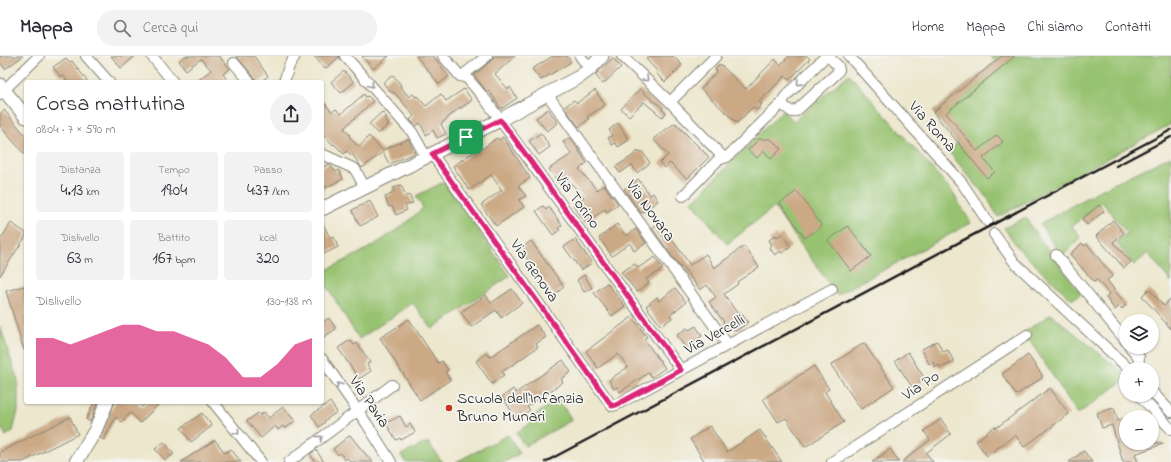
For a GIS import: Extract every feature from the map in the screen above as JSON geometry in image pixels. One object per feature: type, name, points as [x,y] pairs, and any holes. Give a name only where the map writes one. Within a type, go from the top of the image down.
[{"type":"street","points":[[24,115],[1,90],[39,56]]},
{"type":"street","points":[[86,56],[107,80]]},
{"type":"street","points":[[152,56],[171,80]]},
{"type":"street","points":[[285,80],[289,66],[295,56]]},
{"type":"street","name":"Via Genova","points":[[345,56],[412,132],[612,406]]},
{"type":"street","name":"Via Torino","points":[[443,56],[460,76],[467,78],[500,120],[681,370]]},
{"type":"street","points":[[462,76],[486,56]]},
{"type":"street","points":[[580,56],[590,69]]},
{"type":"street","points":[[324,208],[500,120],[576,78],[590,69],[602,56]]},
{"type":"street","points":[[622,56],[670,102],[724,158]]},
{"type":"street","points":[[670,102],[716,56]]},
{"type":"street","points":[[683,196],[718,160],[727,157],[827,56],[838,66],[839,70],[836,74],[796,111],[792,112],[781,104]]},
{"type":"street","name":"Via Roma","points":[[849,56],[962,183],[988,222]]},
{"type":"street","points":[[234,62],[248,80]]},
{"type":"street","name":"Via Novara","points":[[547,94],[728,345]]},
{"type":"street","points":[[324,155],[355,168],[365,188]]},
{"type":"street","points":[[994,234],[1004,250],[1015,263],[1121,362]]},
{"type":"street","points":[[1056,255],[1119,332]]},
{"type":"street","name":"Via Vercelli","points":[[612,406],[832,289]]},
{"type":"street","name":"Via Po","points":[[832,462],[1027,335]]},
{"type":"street","name":"Via Pavia","points":[[324,362],[391,462]]},
{"type":"street","points":[[289,462],[392,385]]},
{"type":"street","points":[[1159,399],[1171,412]]},
{"type":"street","points":[[1147,403],[1171,429]]},
{"type":"street","points":[[76,462],[95,430],[107,404]]},
{"type":"street","points":[[215,404],[261,462]]},
{"type":"green space","points":[[990,56],[1171,56],[1171,124],[998,217],[988,199],[948,151],[958,143],[933,112],[995,62]]},
{"type":"green space","points":[[849,74],[951,190],[971,223],[837,295],[774,207],[727,244],[692,202],[782,111],[794,121]]},
{"type":"green space","points":[[1171,156],[1171,282],[1148,253],[1134,265],[1116,242],[1127,233],[1102,202],[1072,226],[1081,238],[1062,257],[1040,224],[1098,191]]},
{"type":"green space","points":[[444,182],[510,276],[432,329],[413,303],[359,339],[324,281],[324,271],[362,252],[388,236],[412,218],[423,208],[416,196]]},
{"type":"green space","points":[[1026,217],[1031,227],[1081,293],[1072,300],[1018,248],[1004,228]]},
{"type":"green space","points":[[1051,314],[1119,369],[1119,384],[1078,414],[1024,332]]},
{"type":"green space","points":[[0,326],[18,381],[18,411],[13,431],[6,436],[0,425]]},
{"type":"green space","points":[[558,399],[572,420],[525,446],[516,433],[532,422],[531,418]]},
{"type":"green space","points":[[508,435],[520,453],[504,462],[456,462]]},
{"type":"green space","points":[[428,442],[442,462],[405,462],[401,455]]},
{"type":"building","points":[[0,56],[23,56],[5,69],[0,62]]},
{"type":"building","points":[[111,56],[135,56],[121,68]]},
{"type":"building","points":[[185,56],[219,56],[230,69],[223,74],[228,80],[198,80],[211,70],[201,59],[186,70],[179,61]]},
{"type":"building","points":[[236,56],[254,56],[268,76],[263,80],[256,80]]},
{"type":"building","points":[[314,56],[339,56],[339,57],[325,69]]},
{"type":"building","points":[[362,56],[389,56],[373,69]]},
{"type":"building","points":[[416,56],[433,56],[449,76],[439,84]]},
{"type":"building","points":[[494,56],[515,56],[495,74],[508,89],[510,87],[517,98],[501,109],[489,90],[487,92],[474,75],[491,61]]},
{"type":"building","points":[[553,56],[567,56],[571,62],[541,80],[532,69]]},
{"type":"building","points":[[650,56],[673,56],[682,65],[665,82],[656,73],[658,72],[646,59]]},
{"type":"building","points":[[789,56],[807,56],[810,59],[789,80],[785,76],[759,102],[762,104],[757,110],[753,107],[737,123],[701,89],[717,71],[715,69],[720,64],[746,89],[775,59],[780,65]]},
{"type":"building","points":[[1002,56],[1015,56],[946,113],[977,151],[997,135],[1003,142],[983,158],[995,172],[987,178],[933,112]]},
{"type":"building","points":[[66,58],[70,62],[72,61],[86,80],[67,80],[63,75],[61,77],[53,67]]},
{"type":"building","points":[[613,58],[621,67],[603,84],[595,75]]},
{"type":"building","points":[[344,71],[354,82],[341,93],[331,82]]},
{"type":"building","points":[[393,75],[409,97],[413,94],[416,97],[417,96],[426,106],[441,94],[446,101],[464,89],[472,100],[461,108],[460,107],[441,124],[446,134],[437,138],[433,130],[426,135],[420,123],[416,126],[410,120],[414,116],[394,92],[392,93],[383,83]]},
{"type":"building","points":[[640,89],[663,108],[662,110],[666,113],[662,117],[644,102],[629,116],[621,109]]},
{"type":"building","points":[[595,90],[605,105],[587,117],[589,119],[579,127],[564,107],[574,100],[577,103]]},
{"type":"building","points":[[364,94],[366,97],[368,96],[373,101],[344,128],[350,135],[349,136],[359,147],[369,136],[383,151],[408,139],[415,153],[389,164],[383,152],[362,168],[352,154],[351,155],[347,151],[344,154],[324,135],[324,102],[332,112],[336,109],[341,114]]},
{"type":"building","points":[[548,109],[558,123],[547,131],[536,118]]},
{"type":"building","points":[[4,110],[24,134],[24,154],[0,126],[0,114]]},
{"type":"building","points":[[382,112],[387,118],[385,120],[389,124],[378,134],[369,124]]},
{"type":"building","points":[[618,123],[629,140],[618,147],[616,143],[612,145],[608,138],[612,135],[609,130]]},
{"type":"building","points":[[675,123],[709,157],[687,179],[670,163],[665,168],[660,163],[668,155],[653,139]]},
{"type":"building","points":[[541,133],[550,147],[539,155],[529,141]]},
{"type":"building","points":[[503,137],[530,178],[518,186],[526,196],[519,200],[524,207],[496,226],[481,205],[502,190],[491,175],[469,190],[453,166],[478,149],[479,151],[497,138],[499,140]]},
{"type":"building","points":[[570,137],[587,163],[579,169],[597,190],[604,185],[618,204],[607,212],[605,209],[586,223],[573,205],[584,197],[568,180],[560,185],[549,169],[572,154],[563,142]]},
{"type":"building","points":[[759,139],[771,139],[781,149],[771,159],[764,151],[757,158],[748,150]]},
{"type":"building","points":[[638,151],[639,153],[642,151],[650,163],[637,173],[632,165],[620,173],[615,167]]},
{"type":"building","points":[[329,164],[336,172],[339,170],[343,179],[324,188],[324,167]]},
{"type":"building","points":[[638,179],[650,195],[653,193],[658,201],[641,213],[624,189]]},
{"type":"building","points":[[401,185],[406,196],[409,195],[413,203],[405,206],[407,210],[396,215],[392,206],[389,207],[385,197],[392,194],[391,192],[394,191],[393,188]]},
{"type":"building","points":[[797,191],[822,226],[805,238],[780,203]]},
{"type":"building","points":[[370,201],[378,217],[360,226],[352,210]]},
{"type":"building","points":[[1099,205],[1104,211],[1087,225],[1082,219]]},
{"type":"building","points":[[543,206],[546,210],[549,207],[562,225],[558,228],[560,230],[553,235],[536,211]]},
{"type":"building","points":[[1113,220],[1124,233],[1113,242],[1131,262],[1124,268],[1096,236]]},
{"type":"building","points":[[660,222],[690,265],[706,254],[714,268],[744,246],[759,267],[737,282],[738,284],[724,294],[737,313],[739,311],[748,322],[736,331],[733,327],[729,330],[709,302],[716,297],[707,285],[700,290],[682,266],[680,267],[652,228]]},
{"type":"building","points":[[11,223],[24,232],[24,239],[0,276],[0,240]]},
{"type":"building","points":[[617,224],[626,236],[636,229],[646,243],[634,251],[630,243],[612,256],[599,238]]},
{"type":"building","points":[[324,226],[330,238],[334,237],[338,247],[324,254]]},
{"type":"building","points":[[848,226],[871,256],[851,271],[828,240]]},
{"type":"building","points":[[782,234],[791,247],[782,253],[781,251],[775,255],[769,247],[772,245],[769,240],[776,235],[777,237]]},
{"type":"building","points":[[575,239],[592,263],[581,270],[564,247]]},
{"type":"building","points":[[531,241],[564,287],[554,295],[520,249]]},
{"type":"building","points":[[1082,243],[1084,246],[1087,244],[1113,276],[1107,280],[1126,305],[1122,309],[1119,306],[1115,310],[1106,297],[1109,294],[1097,280],[1094,282],[1070,254]]},
{"type":"building","points":[[655,257],[663,269],[646,279],[649,283],[637,292],[621,272],[635,264],[638,268]]},
{"type":"building","points":[[584,275],[592,288],[584,292],[577,280]]},
{"type":"building","points":[[607,283],[625,306],[612,316],[594,293]]},
{"type":"building","points":[[24,286],[24,350],[6,291]]},
{"type":"building","points":[[675,288],[686,302],[670,315],[672,318],[661,326],[646,306],[657,297],[659,301]]},
{"type":"building","points":[[512,289],[522,303],[501,318],[496,310],[471,327],[461,312],[486,295],[491,303]]},
{"type":"building","points":[[1149,289],[1164,306],[1171,298],[1171,329],[1159,314],[1142,296]]},
{"type":"building","points":[[632,317],[647,337],[644,339],[665,368],[652,377],[648,373],[620,392],[617,387],[614,389],[609,380],[628,367],[618,354],[598,368],[586,351]]},
{"type":"building","points":[[329,318],[336,329],[324,337],[324,321]]},
{"type":"building","points":[[409,319],[438,363],[442,361],[448,370],[445,372],[450,380],[420,400],[380,338]]},
{"type":"building","points":[[537,325],[546,337],[536,344],[538,347],[502,372],[504,375],[492,384],[476,361],[487,353],[490,357]]},
{"type":"building","points":[[696,326],[702,336],[694,342],[696,344],[687,350],[677,335],[687,328],[689,330]]},
{"type":"building","points":[[350,340],[354,345],[357,343],[370,362],[367,364],[371,371],[359,379],[338,348]]},
{"type":"building","points":[[937,341],[943,352],[948,350],[954,362],[940,368],[939,365],[935,367],[933,362],[929,364],[922,349]]},
{"type":"building","points":[[864,343],[894,387],[861,409],[831,365]]},
{"type":"building","points":[[908,352],[925,379],[912,387],[895,361]]},
{"type":"building","points":[[1028,355],[1042,375],[1042,378],[1016,395],[1002,374]]},
{"type":"building","points":[[563,360],[571,372],[561,379],[563,382],[527,407],[530,410],[517,419],[502,397],[513,389],[516,393]]},
{"type":"building","points":[[814,366],[829,389],[825,392],[844,422],[805,447],[786,418],[778,422],[763,399]]},
{"type":"building","points":[[1050,388],[1069,414],[1024,447],[1015,435],[987,456],[976,441]]},
{"type":"building","points":[[330,402],[337,412],[324,421],[325,422],[319,427],[311,415]]},
{"type":"building","points":[[93,404],[97,404],[90,422],[86,419]]},
{"type":"building","points":[[114,404],[139,404],[142,407],[145,404],[159,404],[140,423],[131,413],[121,422],[116,417],[104,440],[100,438]]},
{"type":"building","points":[[283,407],[295,421],[285,429],[283,426],[278,430],[275,426],[261,438],[247,421],[258,413],[260,415],[264,412],[269,418]]},
{"type":"building","points":[[1114,408],[1119,421],[1119,449],[1112,425],[1102,428],[1097,413]]},
{"type":"building","points":[[202,413],[212,426],[191,442],[181,428]]},
{"type":"building","points":[[400,416],[406,427],[410,424],[415,432],[401,440],[400,438],[396,440],[386,423]]},
{"type":"building","points":[[70,417],[78,434],[23,462],[0,462],[0,452]]},
{"type":"building","points":[[941,419],[951,434],[926,453],[933,462],[902,462],[930,440],[924,431]]},
{"type":"building","points":[[710,426],[727,452],[760,430],[782,462],[705,462],[690,439]]},
{"type":"building","points":[[350,435],[373,462],[351,462],[347,458],[345,460],[340,453],[338,455],[333,449]]},
{"type":"building","points":[[215,440],[225,453],[231,449],[241,462],[181,462]]},
{"type":"building","points":[[164,442],[174,454],[165,460],[155,449]]},
{"type":"building","points":[[890,449],[899,462],[872,462]]},
{"type":"building","points":[[316,450],[324,462],[315,462],[310,454]]},
{"type":"building","points":[[1119,450],[1146,450],[1135,454],[1138,462],[1123,462]]},
{"type":"building","points":[[1084,451],[1092,462],[1069,462]]},
{"type":"railway","points":[[545,462],[1171,130]]},
{"type":"railway","points":[[1116,166],[1171,137]]},
{"type":"place","name":"Scuola dell'Infanzia Bruno Munari","points":[[449,408]]},
{"type":"route","points":[[500,120],[681,370],[612,406],[432,154],[466,137],[500,120]]}]
